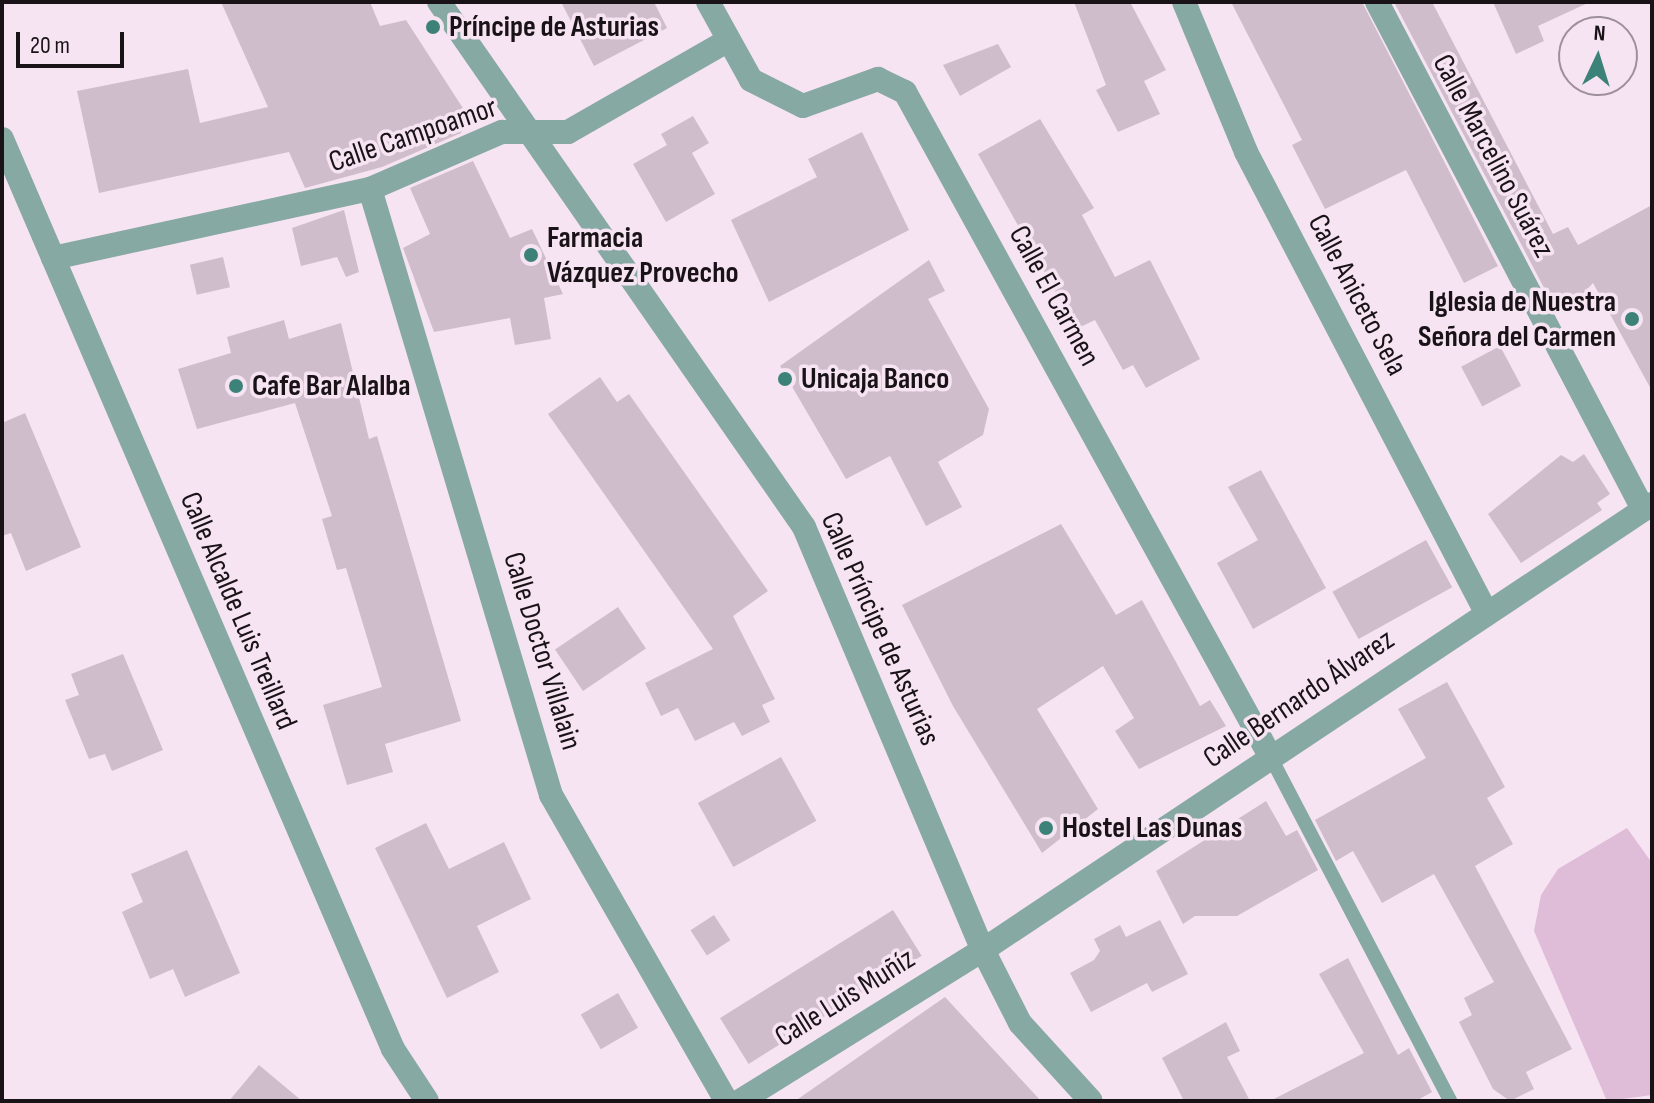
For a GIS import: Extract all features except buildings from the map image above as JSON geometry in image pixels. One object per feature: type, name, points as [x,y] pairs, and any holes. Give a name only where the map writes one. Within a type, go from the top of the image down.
[{"type":"street","name":"Calle Príncipe de Asturias","points":[[439,2],[534,132],[804,527],[983,950],[1020,1023],[1091,1101]]},
{"type":"street","name":"Calle El Carmen","points":[[708,2],[751,80],[803,106],[878,79],[905,92],[1270,756]]},
{"type":"street","name":"Calle Aniceto Sela","points":[[1184,2],[1246,152],[1486,612]]},
{"type":"street","name":"Calle Marcelino Suárez","points":[[1377,2],[1648,506]]},
{"type":"street","name":"Calle Campoamor","points":[[53,258],[370,189],[502,132],[568,132],[727,41]]},
{"type":"street","name":"Calle Alcalde Luis Treillard","points":[[2,139],[393,1049],[427,1101]]},
{"type":"street","name":"Calle Doctor Villalain","points":[[370,189],[551,795],[726,1101]]},
{"type":"street","name":"Calle Bernardo Álvarez","points":[[983,950],[1648,506]]},
{"type":"street","name":"Calle Luis Muñíz","points":[[740,1101],[983,950]]},
{"type":"lane","points":[[1270,756],[1450,1101]]},
{"type":"shaded area","points":[[1627,828],[1652,863],[1652,1095],[1607,1101],[1534,931],[1541,895],[1558,869]]},
{"type":"place","name":"Príncipe de Asturias","points":[[433,27]]},
{"type":"place","name":"Farmacia Vázquez Provecho","points":[[531,255]]},
{"type":"place","name":"Iglesia de Nuestra Señora del Carmen","points":[[1632,319]]},
{"type":"place","name":"Unicaja Banco","points":[[785,379]]},
{"type":"place","name":"Cafe Bar Alalba","points":[[236,386]]},
{"type":"place","name":"Hostel Las Dunas","points":[[1046,828]]}]
